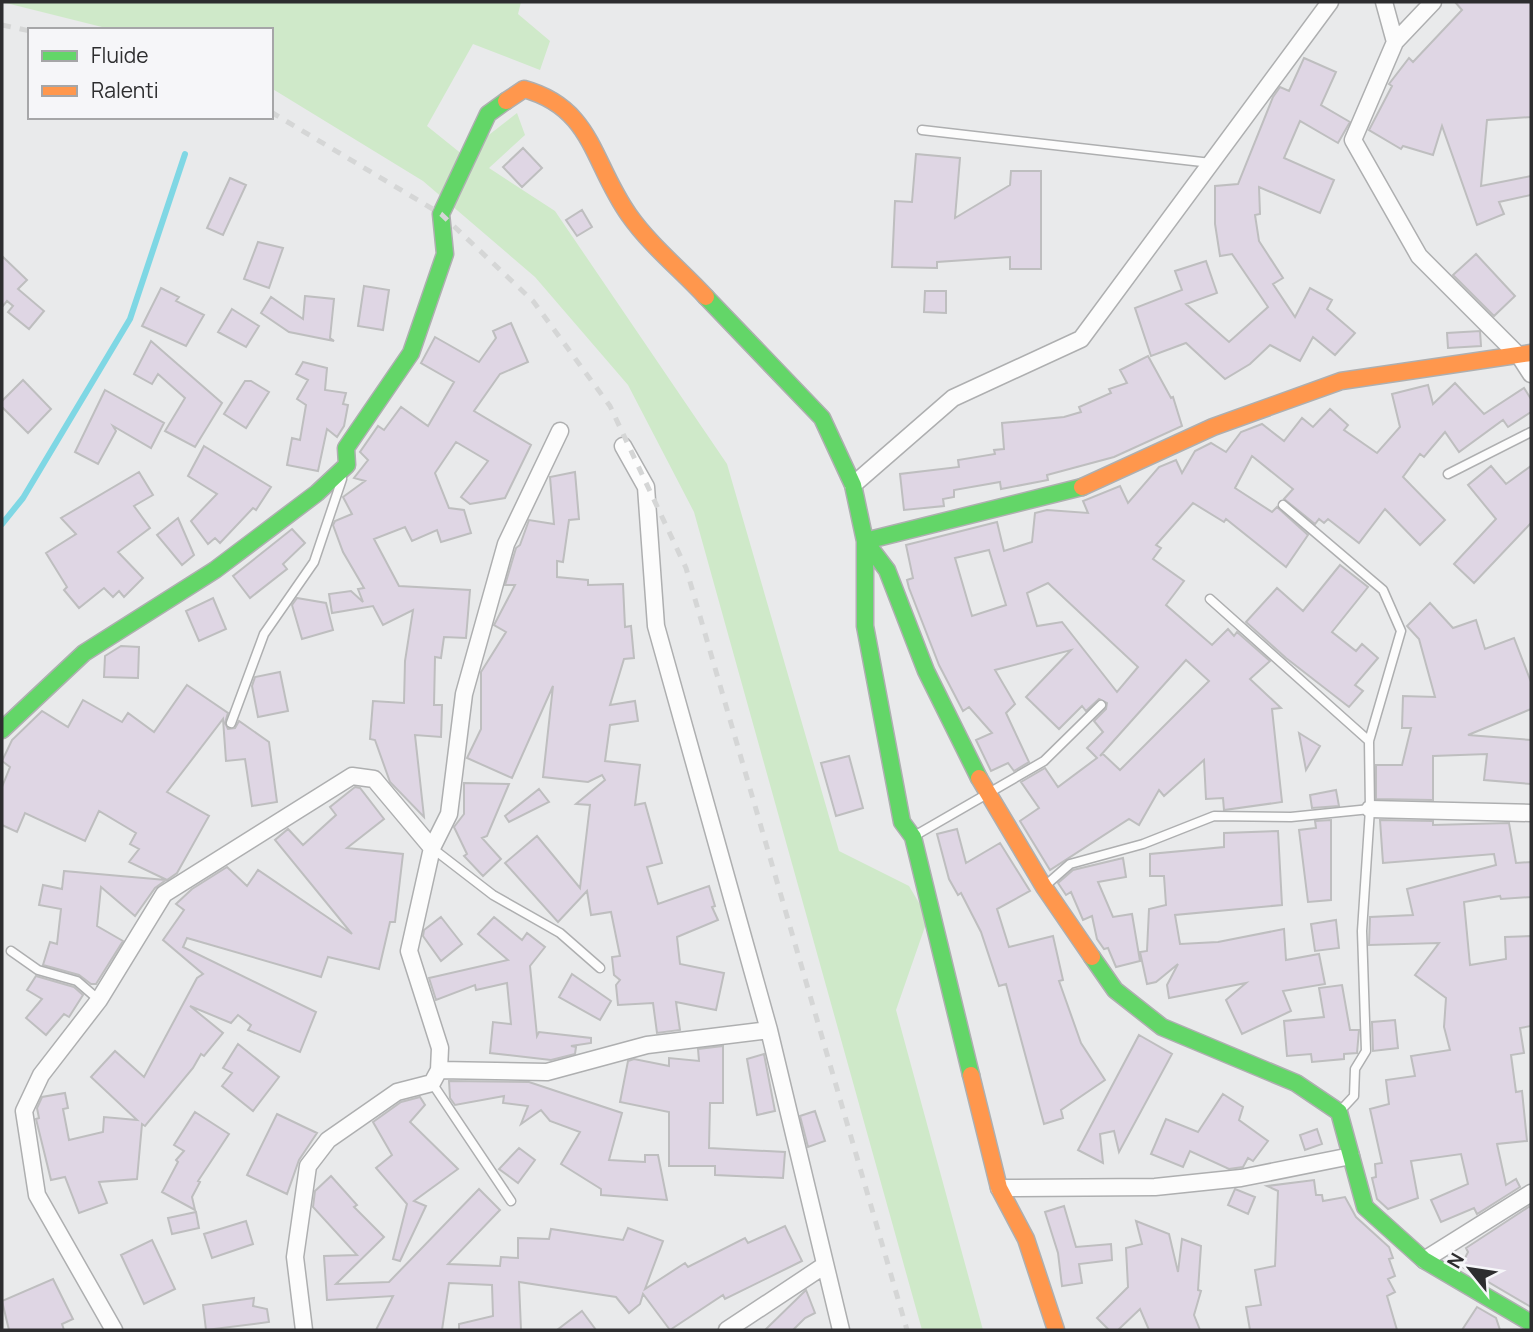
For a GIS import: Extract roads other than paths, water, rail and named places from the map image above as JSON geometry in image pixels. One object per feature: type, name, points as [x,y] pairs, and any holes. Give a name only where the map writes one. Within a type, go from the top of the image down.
[{"type":"street","points":[[853,485],[953,398],[1081,338],[1331,2]]},
{"type":"street","points":[[1384,2],[1395,42]]},
{"type":"street","points":[[1433,2],[1395,42],[1353,140],[1419,256],[1526,355],[1531,374]]},
{"type":"street","points":[[2,730],[84,653],[215,570],[317,493],[347,465],[346,448],[411,353],[444,254],[441,214],[488,114],[524,89],[547,93],[580,120],[608,183],[631,218],[822,418],[853,485],[865,541],[865,626],[902,822],[913,837],[999,1188],[1026,1239],[1056,1330]]},
{"type":"street","points":[[865,541],[1086,485],[1213,427],[1341,381],[1526,355]]},
{"type":"street","points":[[436,1077],[440,1048],[409,951],[432,848],[449,814],[464,694],[506,544],[560,431]]},
{"type":"street","points":[[623,446],[646,487],[656,626],[769,1030],[841,1330]]},
{"type":"street","points":[[865,541],[887,570],[926,671],[988,796],[1044,887],[1115,990],[1162,1027],[1296,1083],[1339,1112],[1365,1207],[1424,1260],[1531,1324],[1528,1330]]},
{"type":"street","points":[[114,1330],[37,1195],[24,1111],[41,1076],[99,1000],[164,894],[352,776],[374,779],[432,848]]},
{"type":"street","points":[[1370,809],[1531,813]]},
{"type":"street","points":[[304,1330],[295,1257],[308,1166],[328,1140],[397,1092],[436,1077],[547,1072],[647,1045],[769,1030]]},
{"type":"street","points":[[999,1188],[1155,1187],[1241,1178],[1351,1156]]},
{"type":"street","points":[[1424,1260],[1531,1193]]},
{"type":"street","points":[[727,1330],[825,1265]]},
{"type":"lane","points":[[922,130],[1211,163]]},
{"type":"lane","points":[[1448,474],[1531,432]]},
{"type":"lane","points":[[231,723],[264,634],[314,562],[347,465]]},
{"type":"lane","points":[[1283,505],[1383,590],[1401,631],[1369,741],[1370,809],[1363,931],[1366,1051],[1355,1069],[1353,1096],[1339,1112]]},
{"type":"lane","points":[[1210,599],[1369,741]]},
{"type":"lane","points":[[913,837],[988,796],[1044,761],[1101,705]]},
{"type":"lane","points":[[1044,887],[1070,864],[1143,844],[1214,816],[1291,817],[1370,809]]},
{"type":"lane","points":[[432,848],[493,895],[560,933],[600,968]]},
{"type":"lane","points":[[11,951],[38,970],[76,981],[99,1000]]},
{"type":"lane","points":[[436,1077],[511,1201]]},
{"type":"waterway","points":[[2,524],[23,498],[130,319],[185,154]]},
{"type":"railway","points":[[2,25],[28,31]]},
{"type":"railway","points":[[273,113],[441,214],[533,301],[610,406],[686,568],[907,1330]]}]
